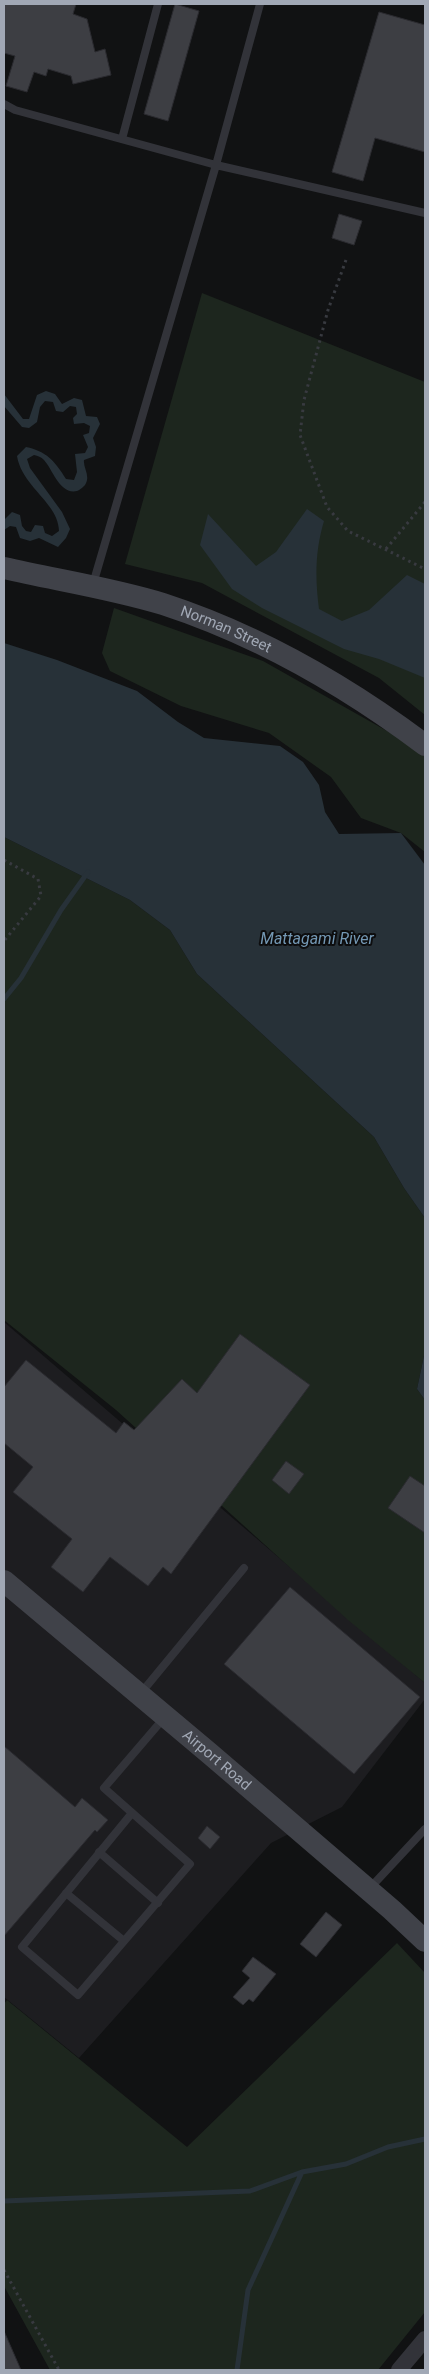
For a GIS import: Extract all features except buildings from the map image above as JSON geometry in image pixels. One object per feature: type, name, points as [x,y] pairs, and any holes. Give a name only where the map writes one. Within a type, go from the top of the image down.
[{"type":"main road","name":"Norman Street","points":[[4,568],[161,604],[237,630],[340,686],[378,710],[425,745]]},
{"type":"main road","name":"Airport Road","points":[[4,1581],[369,1890],[425,1941]]},
{"type":"street","points":[[399,2370],[425,2339]]},
{"type":"lane","points":[[122,139],[158,4]]},
{"type":"lane","points":[[92,587],[216,165],[260,4]]},
{"type":"lane","points":[[4,104],[15,110],[216,165],[425,213]]},
{"type":"lane","points":[[140,1695],[244,1568]]},
{"type":"lane","points":[[132,1813],[22,1947],[78,1995],[190,1864],[104,1788],[165,1716]]},
{"type":"lane","points":[[369,1890],[425,1829]]},
{"type":"lane","points":[[99,1852],[158,1903]]},
{"type":"lane","points":[[66,1893],[124,1941]]},
{"type":"path","points":[[346,260],[325,319],[304,400],[300,435],[327,507],[348,531],[425,569]]},
{"type":"path","points":[[386,549],[425,502]]},
{"type":"path","points":[[4,860],[38,879],[41,896],[4,941]]},
{"type":"path","points":[[4,2270],[59,2370]]},
{"type":"shaded area","points":[[202,293],[425,382],[425,715],[379,678],[202,583],[125,564]]},
{"type":"shaded area","points":[[114,608],[263,661],[410,744],[425,756],[425,852],[401,833],[361,818],[331,777],[269,733],[181,706],[110,671],[102,653]]},
{"type":"shaded area","points":[[4,837],[130,900],[170,930],[197,974],[374,1137],[404,1188],[425,1218],[425,1351],[417,1389],[425,1400],[425,1683],[348,1620],[116,1410],[4,1320]]},
{"type":"shaded area","points":[[4,1322],[425,1683],[425,1699],[342,1807],[271,1843],[79,2058],[4,1997]]},
{"type":"shaded area","points":[[397,1943],[425,1973],[425,2312],[378,2370],[50,2370],[4,2286],[4,2004],[7,2000],[187,2147]]},
{"type":"water","points":[[46,391],[55,394],[62,404],[74,398],[82,400],[86,416],[97,417],[100,424],[93,438],[96,447],[95,456],[84,460],[87,480],[85,485],[77,491],[71,491],[61,486],[41,457],[34,455],[27,459],[30,468],[62,512],[70,529],[66,538],[58,547],[39,538],[30,541],[20,538],[16,527],[10,526],[4,530],[4,520],[12,512],[20,515],[22,526],[26,531],[31,532],[35,525],[43,526],[45,533],[52,536],[59,531],[53,511],[32,486],[20,467],[17,456],[26,447],[45,454],[54,462],[66,479],[74,480],[77,472],[75,454],[85,453],[88,447],[83,435],[89,433],[90,426],[84,423],[74,424],[73,418],[77,414],[76,407],[70,406],[63,412],[56,411],[53,402],[45,401],[40,407],[37,422],[29,428],[22,427],[4,406],[4,394],[23,419],[29,419],[37,395]]},
{"type":"water","points":[[307,509],[324,521],[317,565],[319,609],[342,621],[369,610],[407,575],[425,584],[425,678],[379,659],[344,649],[262,608],[232,589],[200,545],[208,514],[256,566],[276,552]]},
{"type":"water","name":"Mattagami River","points":[[4,643],[57,660],[137,691],[178,722],[204,738],[280,746],[303,762],[319,785],[325,812],[339,834],[401,833],[425,865],[425,1218],[404,1188],[374,1137],[197,974],[170,930],[130,900],[4,837]]},
{"type":"water","points":[[425,1351],[425,1400],[417,1389]]},
{"type":"waterway","points":[[4,999],[21,978],[61,910],[88,872]]},
{"type":"waterway","points":[[4,2201],[250,2191],[302,2172],[346,2164],[388,2147],[425,2139]]},
{"type":"waterway","points":[[237,2370],[248,2290],[302,2172]]}]
